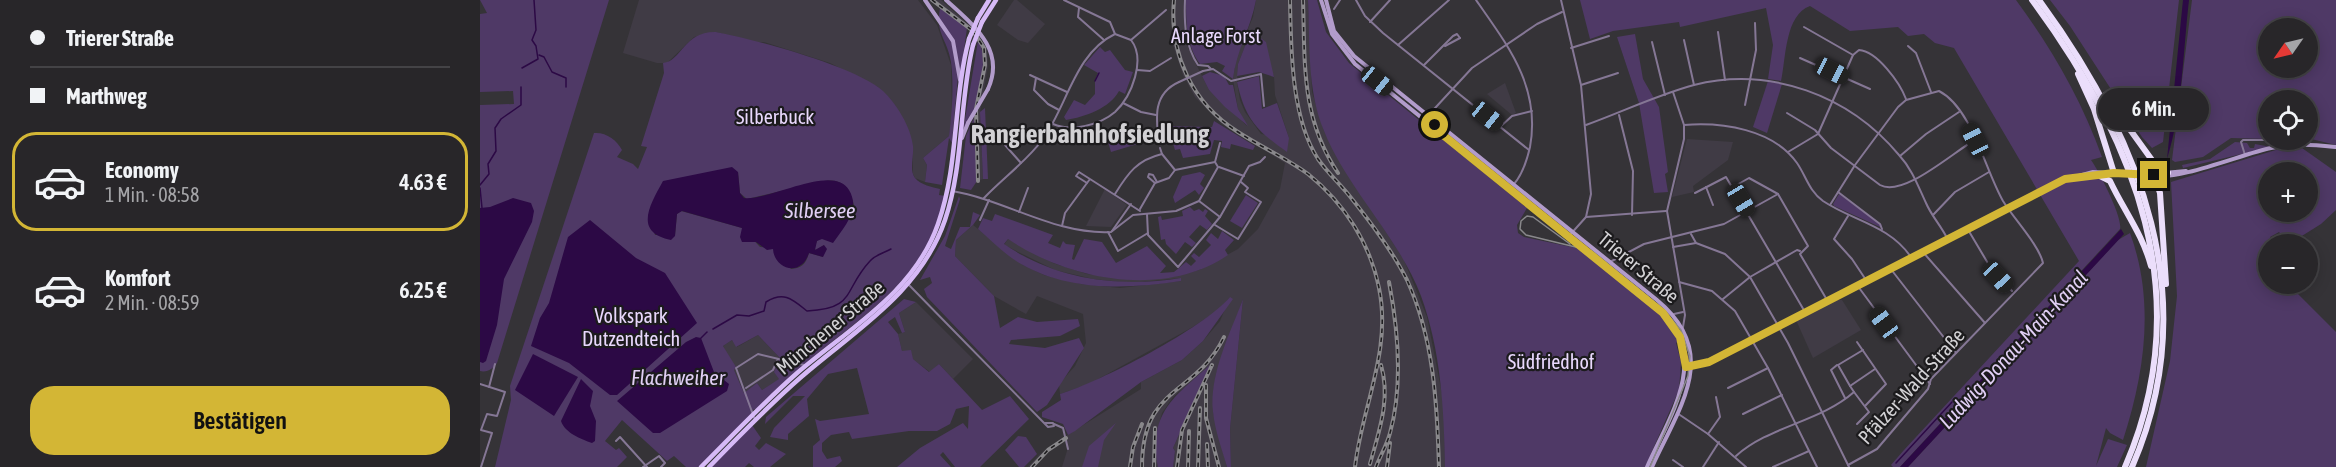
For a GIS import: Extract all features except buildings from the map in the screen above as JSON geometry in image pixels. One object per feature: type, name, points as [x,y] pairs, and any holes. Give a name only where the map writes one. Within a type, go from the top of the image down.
[{"type":"highway","points":[[2031,0],[2070,54],[2106,117],[2132,177],[2148,230],[2156,290],[2157,335],[2152,376],[2144,412],[2125,467]]},
{"type":"highway","points":[[2039,0],[2154,164],[2171,174],[2161,182],[2160,193],[2166,268],[2162,344],[2157,384],[2146,432],[2132,467]]},
{"type":"highway","points":[[2070,54],[2094,109],[2108,160],[2108,167],[2101,173],[2107,178],[2144,245],[2156,290]]},
{"type":"highway","points":[[2090,75],[2119,129],[2143,190],[2156,240],[2163,300]]},
{"type":"highway","points":[[2108,160],[2116,173],[2112,187]]},
{"type":"highway","points":[[2154,164],[2155,170],[2149,175],[2160,193]]},
{"type":"main road","points":[[925,0],[942,22],[954,44],[961,90]]},
{"type":"main road","points":[[946,0],[976,28],[989,46],[993,68],[988,89],[968,123],[958,150]]},
{"type":"main road","name":"Münchener Straße","points":[[950,190],[969,39],[989,0]]},
{"type":"main road","name":"Münchener Straße","points":[[709,467],[754,417],[879,314],[907,283],[945,214],[958,150],[973,45],[980,20],[996,0]]},
{"type":"main road","name":"Trierer Straße","points":[[1321,0],[1329,28],[1343,51],[1667,316],[1682,341],[1686,367]]},
{"type":"main road","name":"Trierer Straße","points":[[1326,0],[1333,28],[1345,47],[1426,118]]},
{"type":"main road","name":"Trierer Straße","points":[[1436,126],[1514,184],[1674,314],[1691,345],[1693,367]]},
{"type":"main road","points":[[2318,146],[2336,147]]},
{"type":"main road","points":[[1647,467],[1680,391],[1686,367],[1709,362],[1922,250],[2068,178],[2101,173],[2171,174],[2272,150]]},
{"type":"main road","points":[[1535,208],[1540,206]]},
{"type":"main road","name":"Münchener Straße","points":[[701,467],[808,364],[907,283]]},
{"type":"main road","points":[[1652,467],[1688,388],[1693,367]]},
{"type":"street","points":[[1053,124],[1068,128],[1095,122],[1109,116],[1123,103],[1137,70],[1137,52],[1131,40],[1115,34],[1110,22],[1064,0]]},
{"type":"street","points":[[1185,0],[1185,24],[1190,49],[1198,65],[1208,66],[1231,81],[1261,74],[1264,106]]},
{"type":"street","points":[[1334,9],[1340,0]]},
{"type":"street","points":[[1356,0],[1370,22],[1529,150]]},
{"type":"street","points":[[1370,22],[1390,0]]},
{"type":"street","points":[[1398,45],[1449,0]]},
{"type":"street","points":[[1476,0],[1523,74],[1532,111],[1529,150],[1521,174],[1514,184]]},
{"type":"street","points":[[1561,0],[1581,85],[1591,200],[1586,217],[1569,236]]},
{"type":"street","points":[[1079,8],[1078,17],[1104,40]]},
{"type":"street","points":[[1131,40],[1166,10]]},
{"type":"street","points":[[1426,118],[1472,68],[1542,21],[1563,12]]},
{"type":"street","points":[[1745,105],[1756,50],[1755,22]]},
{"type":"street","points":[[1804,27],[1853,55]]},
{"type":"street","points":[[1718,32],[1725,80]]},
{"type":"street","points":[[984,198],[1021,162],[1053,124],[1081,68],[1104,40],[1115,34]]},
{"type":"street","points":[[1424,66],[1457,34],[1460,38],[1445,46]]},
{"type":"street","points":[[1571,48],[1609,36]]},
{"type":"street","points":[[1684,40],[1694,85]]},
{"type":"street","points":[[1652,42],[1665,95]]},
{"type":"street","points":[[1908,46],[1912,48],[1921,64],[1931,92]]},
{"type":"street","points":[[1788,152],[1818,134],[1853,55],[1859,50],[1864,50],[1883,65],[1895,78],[1906,100]]},
{"type":"street","points":[[1137,70],[1150,71],[1171,58]]},
{"type":"street","points":[[1800,58],[1870,89]]},
{"type":"street","points":[[1175,170],[1162,154],[1160,146],[1156,115],[1163,93],[1179,82],[1211,69]]},
{"type":"street","points":[[1581,85],[1618,73]]},
{"type":"street","points":[[1030,75],[1067,92]]},
{"type":"street","points":[[1036,78],[1034,90],[1048,104],[1059,110]]},
{"type":"street","points":[[1586,125],[1694,85],[1752,79],[1801,88],[1832,100],[1878,132],[1900,156],[1947,238]]},
{"type":"street","points":[[1830,205],[1878,132],[1906,100],[1939,91],[1946,95],[1959,112],[2007,208]]},
{"type":"street","points":[[1673,92],[1684,125],[1683,153],[1667,211],[1679,282],[1683,327]]},
{"type":"street","points":[[1123,103],[1140,112],[1156,115]]},
{"type":"street","points":[[1500,127],[1512,116],[1532,111]]},
{"type":"street","points":[[1900,156],[1926,134],[1959,112]]},
{"type":"street","points":[[1787,113],[1818,134],[1831,148],[1885,188],[1916,181],[1950,154],[1975,140]]},
{"type":"street","points":[[1618,114],[1627,140],[1633,171],[1632,215]]},
{"type":"street","points":[[1684,125],[1720,125],[1753,132],[1788,152],[1814,192],[1830,205],[1882,229],[1899,242],[1911,257]]},
{"type":"street","points":[[2245,155],[2241,142],[2258,140]]},
{"type":"street","points":[[1220,143],[1215,162],[1218,167],[1244,176]]},
{"type":"street","points":[[1005,145],[1021,162]]},
{"type":"street","points":[[1115,194],[1138,163],[1162,154]]},
{"type":"street","points":[[1147,214],[1148,233],[1178,267],[1215,225],[1249,166],[1260,162],[1265,156]]},
{"type":"street","points":[[950,190],[984,198],[1062,226],[1109,232],[1120,228],[1125,220],[1140,211],[1156,182],[1165,180],[1175,170],[1215,162]]},
{"type":"street","points":[[1088,183],[1077,176],[1079,172],[1147,214],[1181,209],[1199,201],[1218,167]]},
{"type":"street","points":[[1933,215],[1955,192],[1989,172]]},
{"type":"street","points":[[1695,193],[1724,176],[1733,187],[1777,261],[1805,313]]},
{"type":"street","points":[[1723,299],[1750,277],[1808,246],[1778,194],[1749,178],[1733,187]]},
{"type":"street","points":[[1062,226],[1065,213],[1090,179]]},
{"type":"street","points":[[1215,225],[1238,239],[1261,202],[1245,192],[1248,188],[1241,182]]},
{"type":"street","points":[[1706,187],[1713,205]]},
{"type":"street","points":[[1019,212],[1028,188]]},
{"type":"street","points":[[1838,192],[1880,224],[1882,229]]},
{"type":"street","points":[[1610,262],[1644,244],[1714,228],[1748,212],[1778,194]]},
{"type":"street","points":[[980,220],[989,200]]},
{"type":"street","points":[[1199,201],[1220,217]]},
{"type":"street","points":[[1109,232],[1131,204]]},
{"type":"street","name":"Pfälzer-Wald-Straße","points":[[1849,466],[1877,449],[1930,384],[1931,379],[2013,292],[2043,264],[2007,208]]},
{"type":"street","points":[[1586,217],[1667,211]]},
{"type":"street","points":[[1849,214],[1833,237],[1866,280]]},
{"type":"street","points":[[1966,228],[1989,265],[2013,292]]},
{"type":"street","points":[[1109,232],[1118,251],[1148,233]]},
{"type":"street","points":[[1691,234],[1696,243]]},
{"type":"street","points":[[1673,247],[1696,243],[1725,254],[1750,277],[1779,326],[1849,466]]},
{"type":"street","points":[[1922,250],[1985,323]]},
{"type":"street","points":[[1800,251],[1828,301]]},
{"type":"street","points":[[1890,268],[1956,354]]},
{"type":"street","points":[[1679,282],[1702,286],[1723,299],[1738,314],[1782,395],[1816,467]]},
{"type":"street","points":[[907,283],[1045,423],[1063,428],[1068,449]]},
{"type":"street","points":[[1857,285],[1930,384]]},
{"type":"street","points":[[1674,314],[1683,312]]},
{"type":"street","points":[[1857,342],[1886,386],[1865,406]]},
{"type":"street","points":[[1845,398],[1832,370],[1863,350]]},
{"type":"street","name":"Münchener Straße","points":[[754,417],[736,368],[758,354],[801,366],[808,364]]},
{"type":"street","points":[[745,388],[773,370],[778,359]]},
{"type":"street","points":[[489,387],[495,364]]},
{"type":"street","points":[[1838,365],[1869,414],[1857,424]]},
{"type":"street","points":[[1728,388],[1768,368]]},
{"type":"street","points":[[1850,386],[1875,369]]},
{"type":"street","points":[[480,384],[505,392],[497,416],[487,414],[481,430],[492,432],[481,467]]},
{"type":"street","points":[[1736,456],[1750,445],[1822,411],[1854,392]]},
{"type":"street","points":[[1743,414],[1782,395]]},
{"type":"street","points":[[1708,434],[1720,417],[1716,397]]},
{"type":"street","points":[[1677,413],[1719,442],[1746,467]]},
{"type":"street","points":[[616,441],[620,437],[645,466],[659,456],[665,463],[661,467]]},
{"type":"street","points":[[1703,467],[1719,442]]},
{"type":"street","points":[[1773,467],[1809,451]]},
{"type":"street","points":[[1673,460],[1683,467]]},
{"type":"shaded area","points":[[639,0],[918,0],[937,25],[951,65],[952,114],[949,136],[923,158],[927,165],[925,182],[915,178],[913,174],[912,145],[895,105],[878,87],[830,63],[764,42],[750,42],[716,32],[694,37],[667,63],[657,63],[623,53]]},
{"type":"shaded area","points":[[931,0],[941,0],[969,25],[987,47],[988,66],[980,112],[983,179],[977,181],[975,104],[983,65],[982,49],[973,33]]},
{"type":"shaded area","points":[[1014,0],[1017,0],[1045,24],[1028,43],[1018,40],[997,25]]},
{"type":"shaded area","points":[[1172,0],[1184,0],[1188,48],[1209,90],[1247,126],[1238,109],[1233,79],[1236,58],[1253,17],[1256,0],[1308,0],[1312,92],[1324,131],[1339,159],[1404,260],[1427,317],[1444,404],[1445,467],[1231,467],[1230,429],[1243,299],[1216,374],[1213,393],[1213,412],[1227,467],[1173,467],[1175,451],[1173,448],[1209,366],[1173,397],[1162,413],[1155,439],[1158,467],[1062,467],[1067,451],[1066,439],[1045,454],[1033,467],[1028,467],[1039,455],[1061,439],[1141,389],[1141,382],[1182,360],[1220,321],[1230,297],[1219,310],[1191,328],[1089,384],[1060,394],[1059,384],[1075,366],[1086,343],[1083,314],[1037,296],[1026,314],[994,296],[955,256],[956,240],[973,225],[1023,265],[1044,275],[1081,284],[1120,288],[1181,281],[1181,278],[1130,283],[1093,279],[1055,270],[1004,245],[1008,239],[1053,263],[1087,274],[1136,279],[1171,277],[1199,270],[1238,249],[1258,229],[1280,189],[1285,163],[1222,124],[1195,97],[1183,75],[1173,45]],"holes":[[[1251,32],[1274,76],[1275,95],[1289,138],[1261,134],[1245,112],[1240,100],[1237,82],[1238,64]]]},
{"type":"shaded area","points":[[1505,83],[1516,113],[1512,115],[1487,94]]},
{"type":"shaded area","points":[[1687,139],[1733,142],[1728,160],[1693,186],[1694,192],[1672,197]]},
{"type":"shaded area","points":[[1105,189],[1127,205],[1111,227],[1086,226]]},
{"type":"shaded area","points":[[1837,300],[1842,300],[1861,330],[1813,358],[1796,320]]},
{"type":"shaded area","points":[[916,302],[973,359],[953,379],[939,364],[930,372],[902,351],[898,334],[905,332],[899,313]]},
{"type":"shaded area","points":[[758,335],[780,358],[780,379],[762,390],[757,383],[744,393],[723,346],[732,340],[737,347]]},
{"type":"green space","points":[[480,0],[609,0],[497,363],[490,370],[485,371],[480,371],[480,105],[514,104],[513,91],[480,92],[480,14],[487,13]]},
{"type":"green space","name":"Anlage Forst","points":[[1186,0],[1256,0],[1233,79],[1222,71],[1225,66],[1217,62],[1200,64],[1195,57],[1188,33]]},
{"type":"green space","name":"Südfriedhof","points":[[1308,0],[1317,0],[1326,32],[1349,63],[1527,208],[1517,225],[1518,233],[1524,237],[1581,249],[1666,318],[1675,331],[1678,342],[1676,343],[1681,362],[1679,390],[1645,467],[1445,467],[1440,380],[1428,317],[1421,296],[1400,253],[1346,173],[1324,131],[1312,83]]},
{"type":"green space","points":[[1580,0],[2016,0],[2042,37],[2085,115],[2102,157],[2091,160],[2114,205],[2120,229],[1900,467],[1893,467],[1891,465],[1904,450],[2079,261],[1954,48],[1935,43],[1924,34],[1908,36],[1898,27],[1850,31],[1810,6],[1802,11],[1791,27],[1781,81],[1768,79],[1773,45],[1766,8],[1680,27],[1679,22],[1613,31],[1590,39]]},
{"type":"green space","points":[[2050,0],[2179,0],[2163,142],[2152,148],[2142,137],[2070,26]]},
{"type":"green space","points":[[2192,0],[2336,0],[2336,145],[2318,141],[2318,90],[2258,90],[2258,139],[2231,138],[2203,157],[2175,162],[2172,160]]},
{"type":"green space","points":[[940,8],[967,28],[961,71],[958,76],[952,143],[949,138],[942,185],[925,182],[927,165],[923,158],[949,136],[952,71],[949,54],[940,30]]},
{"type":"green space","points":[[1251,31],[1266,42],[1274,77],[1259,72],[1237,76],[1238,64]]},
{"type":"green space","name":"Volkspark Dutzendteich","points":[[716,32],[733,36],[828,63],[850,72],[883,91],[898,109],[912,139],[913,175],[923,184],[940,189],[939,195],[945,196],[925,248],[911,270],[876,306],[799,369],[756,410],[754,409],[750,416],[698,467],[686,467],[674,456],[667,461],[622,420],[605,441],[616,450],[619,448],[627,457],[617,467],[495,467],[511,400],[510,386],[594,133],[607,135],[614,140],[622,150],[617,157],[633,164],[638,169],[647,147],[641,146],[664,73],[663,63],[675,57],[697,36]],"holes":[[[738,172],[740,193],[747,199],[816,182],[832,181],[839,182],[845,187],[854,205],[817,241],[814,248],[816,250],[824,245],[823,257],[809,253],[803,265],[791,269],[773,248],[760,247],[742,228],[681,211],[677,214],[675,235],[655,235],[649,211],[655,201]],[[758,335],[780,358],[774,372],[779,379],[762,390],[757,383],[744,393],[734,370],[736,367],[723,346],[732,340],[736,347]]]},
{"type":"green space","points":[[1635,34],[1643,79],[1659,107],[1668,172],[1665,174],[1668,192],[1654,193],[1639,103],[1617,37]]},
{"type":"green space","points":[[978,41],[983,56],[982,75],[974,109],[963,131]]},
{"type":"green space","points":[[1100,47],[1105,52],[1110,50],[1125,70],[1133,72],[1125,94],[1119,91],[1110,102],[1096,111],[1066,120],[1064,117],[1074,100],[1085,105],[1095,94],[1095,81],[1098,73],[1084,65]]},
{"type":"green space","points":[[1210,72],[1224,76],[1229,85],[1233,85],[1238,109],[1248,126],[1209,90],[1202,76]]},
{"type":"green space","points":[[1259,76],[1262,109],[1277,103],[1289,138],[1287,152],[1260,130],[1244,106],[1237,82]]},
{"type":"green space","points":[[1768,81],[1782,84],[1767,133],[1753,127]]},
{"type":"green space","points":[[985,108],[988,179],[983,179],[980,112]]},
{"type":"green space","points":[[974,118],[977,181],[971,190],[960,188],[966,136]]},
{"type":"green space","points":[[1214,121],[1255,146],[1253,150],[1231,144],[1230,149],[1221,147],[1222,141],[1214,140],[1210,154],[1183,158],[1180,149],[1175,150],[1172,140],[1162,143],[1159,126],[1212,127]]},
{"type":"green space","points":[[1151,128],[1154,139],[1111,152],[1108,142],[1122,137],[1123,142],[1131,140],[1130,134]]},
{"type":"green space","points":[[2235,142],[2247,143],[2250,148],[2258,145],[2258,150],[2183,168],[2182,165],[2210,159]]},
{"type":"green space","points":[[2276,150],[2305,150],[2336,172],[2336,210],[2321,224],[2305,234],[2281,234],[2279,232],[2258,234],[2258,294],[2298,294],[2336,332],[2336,467],[2146,467],[2170,361],[2177,296],[2171,182]]},
{"type":"green space","points":[[1200,172],[1205,175],[1200,184],[1204,188],[1199,195],[1195,190],[1175,203],[1173,197],[1182,176]]},
{"type":"green space","points":[[1839,194],[1882,225],[1880,227],[1834,206]]},
{"type":"green space","points":[[1246,195],[1258,203],[1242,228],[1230,221]]},
{"type":"green space","points":[[959,196],[945,246],[951,249],[960,227],[970,227],[973,212],[980,215],[973,225],[956,240],[955,256],[994,296],[1000,328],[1018,317],[1037,322],[1078,319],[1080,326],[1060,336],[1011,340],[1009,344],[1045,348],[1079,338],[1084,348],[1047,405],[1037,412],[927,297],[924,289],[932,283],[930,277],[920,280],[945,236]]},
{"type":"green space","points":[[1190,207],[1194,211],[1199,209],[1203,212],[1205,209],[1208,211],[1205,216],[1212,224],[1207,230],[1200,225],[1189,237],[1196,243],[1192,247],[1185,242],[1176,254],[1166,244],[1165,239],[1161,240],[1158,217],[1161,216],[1162,220],[1183,216],[1182,211]]},
{"type":"green space","points":[[995,214],[1053,235],[1048,243],[1060,248],[1063,241],[1066,244],[1075,245],[1072,259],[1074,260],[1084,239],[1102,242],[1116,263],[1147,246],[1166,266],[1160,273],[1174,272],[1186,262],[1191,266],[1196,261],[1191,256],[1194,253],[1199,257],[1211,245],[1206,240],[1211,233],[1218,239],[1222,231],[1234,240],[1225,250],[1228,255],[1202,269],[1175,277],[1146,280],[1116,279],[1087,274],[1059,265],[1008,239],[1004,244],[1045,266],[1089,278],[1135,282],[1181,278],[1181,281],[1141,286],[1079,284],[1040,273],[1004,252],[978,229],[983,218],[992,221]]},
{"type":"green space","points":[[2130,233],[2143,284],[2145,310],[2141,363],[2137,389],[2123,440],[2106,428],[2096,466],[2108,439],[2127,445],[2117,467],[1908,467],[2118,240]]},
{"type":"green space","points":[[1230,297],[1233,299],[1203,341],[1182,360],[1141,382],[1075,431],[1068,435],[1063,424],[1042,417],[1042,412],[1061,400],[1060,394],[1100,378],[1150,353],[1198,324]]},
{"type":"green space","points":[[904,299],[916,302],[899,313],[905,332],[902,333],[895,317],[888,322],[898,334],[902,351],[911,350],[913,359],[929,372],[939,364],[982,410],[1010,396],[1029,419],[980,467],[955,467],[943,452],[940,455],[951,467],[897,467],[920,448],[963,423],[968,429],[969,406],[956,409],[950,424],[937,431],[909,431],[852,439],[849,432],[831,435],[822,443],[822,451],[827,459],[840,456],[842,461],[835,467],[813,467],[813,446],[820,440],[815,419],[820,421],[869,414],[857,368],[828,374],[807,399],[809,416],[788,434],[788,440],[770,437],[774,428],[805,396],[793,396],[765,424],[766,417]]},
{"type":"green space","points":[[1243,299],[1230,429],[1231,467],[1227,467],[1215,426],[1214,383],[1222,354]]},
{"type":"green space","points":[[1210,365],[1173,448],[1175,451],[1173,467],[1158,467],[1156,448],[1161,419],[1175,397]]},
{"type":"green space","points":[[1116,423],[1104,440],[1098,467],[1082,467],[1089,446]]},
{"type":"green space","points":[[752,425],[761,438],[755,446],[759,450],[766,443],[786,454],[770,467],[754,467],[749,463],[745,467],[711,467]]},
{"type":"green space","points":[[1018,436],[1026,437],[1037,454],[1024,467],[1019,467],[1005,450]]},
{"type":"water","points":[[2183,0],[2189,0],[2181,81],[2176,122],[2167,159]]},
{"type":"water","name":"Silbersee","points":[[732,167],[738,172],[740,193],[744,198],[769,194],[816,181],[830,180],[841,183],[849,190],[852,197],[850,218],[833,243],[822,239],[817,241],[815,250],[824,245],[827,249],[823,257],[809,253],[800,266],[794,268],[788,268],[778,262],[773,249],[767,250],[756,242],[742,242],[740,237],[742,228],[682,211],[677,214],[675,236],[671,240],[652,231],[648,224],[648,216],[653,199],[663,181]]},
{"type":"water","points":[[513,198],[531,203],[534,211],[532,222],[504,279],[497,325],[486,361],[483,363],[480,362],[480,208],[490,207]]},
{"type":"water","points":[[590,220],[636,258],[665,273],[697,323],[617,395],[610,395],[569,363],[531,346],[540,318],[549,303],[568,237]]},
{"type":"water","name":"Ludwig-Donau-Main-Kanal","points":[[2121,229],[2124,234],[1908,467],[1900,467]]},
{"type":"water","name":"Flachweiher","points":[[696,337],[701,338],[714,372],[729,384],[727,391],[660,433],[653,433],[617,401],[686,342]]},
{"type":"water","points":[[533,354],[578,377],[554,416],[515,390]]},
{"type":"water","points":[[581,379],[593,391],[590,406],[596,421],[595,441],[592,443],[570,432],[561,421]]},
{"type":"waterway","points":[[522,68],[538,59],[536,46],[532,40],[536,30],[534,0]]},
{"type":"waterway","points":[[539,55],[544,57],[552,72],[566,78],[566,87]]},
{"type":"waterway","points":[[1095,81],[1099,73]]},
{"type":"waterway","points":[[480,185],[489,174],[488,164],[496,151],[495,128],[501,119],[521,105],[521,87]]},
{"type":"waterway","points":[[480,188],[482,208]]},
{"type":"waterway","points":[[713,329],[737,315],[749,316],[764,311],[766,302],[778,297],[788,298],[807,311],[834,306],[847,296],[872,259],[891,249]]},
{"type":"waterway","points":[[701,338],[707,332]]},
{"type":"waterway","name":"Ludwig-Donau-Main-Kanal","points":[[1896,463],[1952,402]]},
{"type":"tram line","points":[[1570,244],[1533,217],[1527,216],[1521,221],[1520,229],[1526,235],[1592,251],[1662,308],[1681,330],[1690,356],[1688,376],[1650,467]]},
{"type":"railway","points":[[932,0],[973,31],[984,48],[985,65],[976,109],[978,181]]},
{"type":"railway","points":[[1174,0],[1175,39],[1180,58],[1196,92],[1208,107],[1238,132],[1300,168],[1321,185],[1354,225],[1369,255],[1379,288],[1382,334],[1355,467]]},
{"type":"railway","points":[[1290,0],[1294,82],[1302,124],[1309,142],[1321,164],[1356,204],[1387,246],[1407,280],[1416,302],[1432,372],[1439,467]]},
{"type":"railway","points":[[1303,0],[1305,68],[1311,111],[1317,132],[1338,173]]},
{"type":"railway","points":[[1376,467],[1390,433],[1397,396],[1397,338],[1389,282]]},
{"type":"railway","points":[[1142,467],[1144,440],[1151,420],[1160,405],[1199,371],[1224,337]]},
{"type":"railway","points":[[1177,467],[1182,430],[1212,365]]},
{"type":"railway","points":[[1370,464],[1384,403],[1385,390],[1381,365]]},
{"type":"railway","points":[[1206,385],[1206,418],[1219,467]]},
{"type":"railway","points":[[1198,467],[1200,408]]},
{"type":"railway","points":[[1130,467],[1133,447],[1142,424]]},
{"type":"railway","points":[[1154,467],[1155,428]]},
{"type":"railway","points":[[1188,467],[1189,431]]},
{"type":"railway","points":[[1032,467],[1048,450],[1066,438]]},
{"type":"railway","points":[[1387,467],[1390,443]]},
{"type":"railway","points":[[1207,444],[1208,467]]},
{"type":"district","name":"Rangierbahnhofsiedlung","points":[[1090,134]]},
{"type":"route","points":[[1435,125],[1434,128],[1663,313],[1674,325],[1680,337],[1686,367],[1701,366],[1922,250],[2065,179],[2114,173],[2154,175]]},
{"type":"park label","name":"Silberbuck","points":[[775,116]]}]
